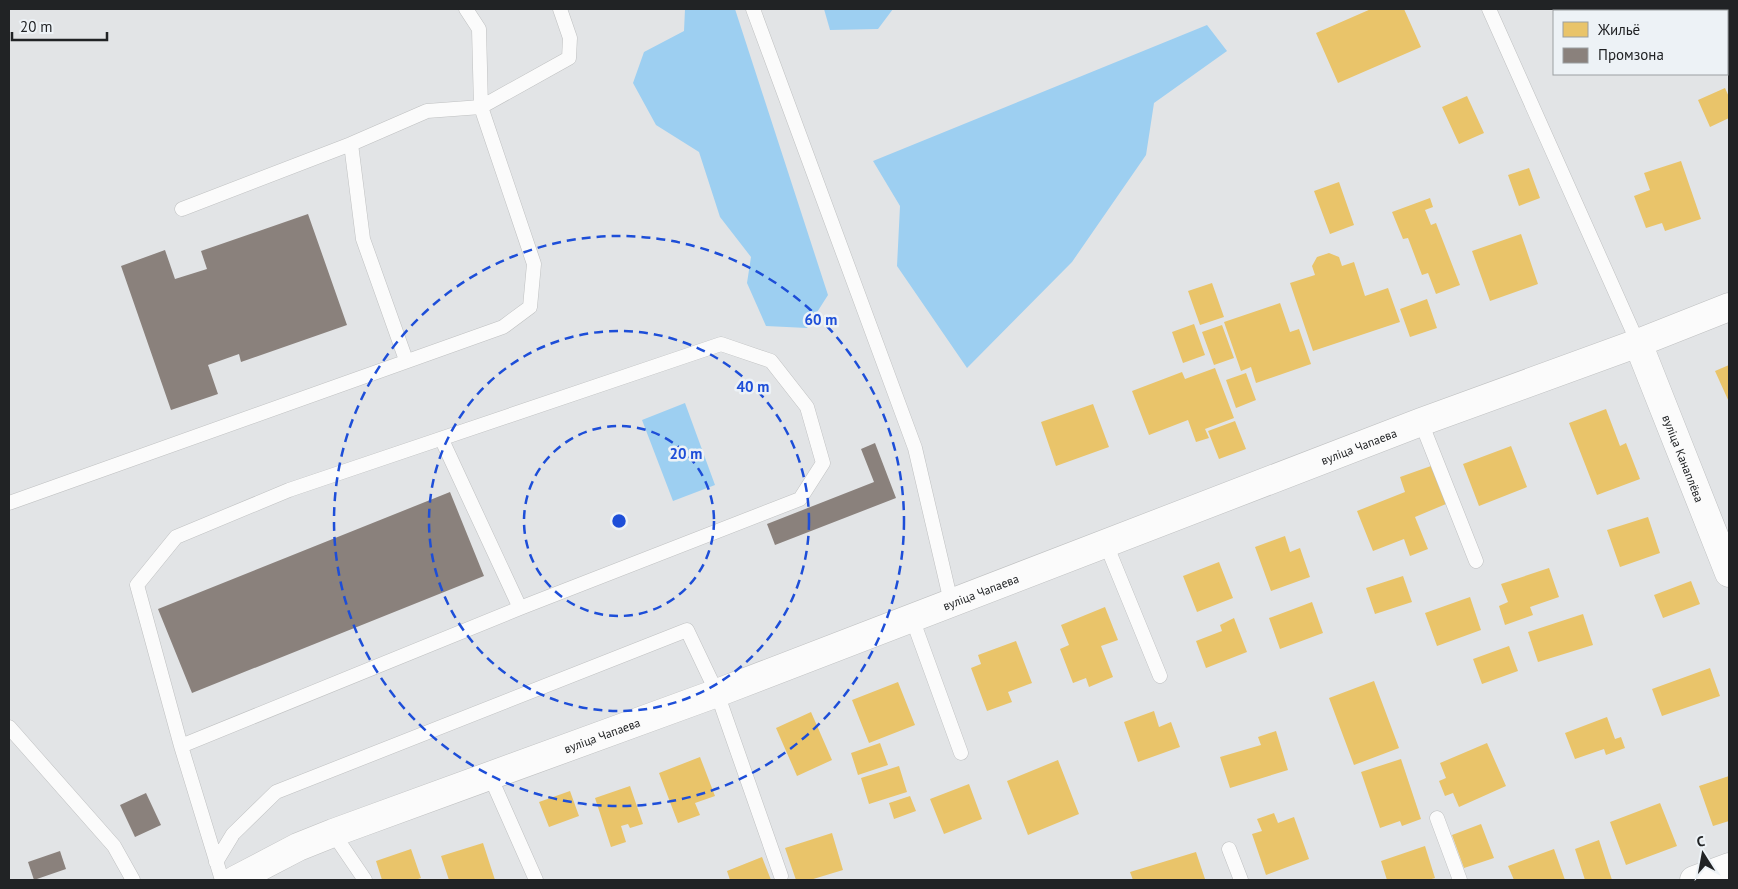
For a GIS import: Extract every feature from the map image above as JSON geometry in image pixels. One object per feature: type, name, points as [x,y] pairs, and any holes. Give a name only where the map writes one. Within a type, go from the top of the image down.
[{"type":"street","name":"вуліца Чапаева","points":[[225,871],[298,847],[717,693],[1421,422],[1638,344],[1729,307]]},
{"type":"street","name":"вуліца Канаплёва","points":[[1638,344],[1729,572]]},
{"type":"street","points":[[1694,880],[1729,867]]},
{"type":"lane","points":[[9,502],[406,360],[504,327],[530,307],[534,264],[481,107],[479,29],[466,9]]},
{"type":"lane","points":[[182,209],[351,144],[427,111],[481,107],[569,58],[570,38],[560,9]]},
{"type":"lane","points":[[753,9],[915,448],[951,602]]},
{"type":"lane","points":[[1489,9],[1638,344]]},
{"type":"lane","points":[[351,144],[363,239],[406,360]]},
{"type":"lane","points":[[181,746],[520,608],[800,499],[823,463],[807,407],[771,361],[722,344],[290,490],[176,537],[137,585],[181,746],[225,871]]},
{"type":"lane","points":[[1421,422],[1476,561]]},
{"type":"lane","points":[[442,440],[520,608]]},
{"type":"lane","points":[[1106,544],[1160,676]]},
{"type":"lane","points":[[912,618],[961,753]]},
{"type":"lane","points":[[222,880],[233,834],[276,792],[687,630],[717,693],[781,876]]},
{"type":"lane","points":[[9,727],[114,846],[132,880]]},
{"type":"lane","points":[[490,776],[536,880]]},
{"type":"lane","points":[[1437,818],[1460,880]]},
{"type":"lane","points":[[333,833],[365,880]]},
{"type":"lane","points":[[1229,849],[1241,880]]},
{"type":"shaded area","points":[[685,9],[735,9],[828,295],[807,328],[766,326],[747,283],[751,257],[720,217],[699,152],[656,125],[633,83],[644,52],[684,31]]},
{"type":"shaded area","points":[[824,9],[893,9],[878,29],[830,30]]},
{"type":"shaded area","points":[[1207,25],[1227,51],[1154,103],[1146,155],[1072,262],[967,368],[897,266],[900,206],[873,161]]},
{"type":"shaded area","points":[[685,403],[715,485],[673,501],[642,420]]},
{"type":"building: Жильё","points":[[1371,9],[1404,9],[1421,47],[1338,83],[1316,33]]},
{"type":"building: Жильё","points":[[1725,88],[1729,97],[1729,118],[1710,127],[1698,100]]},
{"type":"building: Жильё","points":[[1467,96],[1484,133],[1459,144],[1442,107]]},
{"type":"building: Жильё","points":[[1681,161],[1701,219],[1665,231],[1662,223],[1646,228],[1634,196],[1650,190],[1644,173]]},
{"type":"building: Жильё","points":[[1529,168],[1540,198],[1519,206],[1508,175]]},
{"type":"building: Жильё","points":[[1339,182],[1354,225],[1330,234],[1314,191]]},
{"type":"building: Жильё","points":[[1430,198],[1433,207],[1425,210],[1431,225],[1436,223],[1460,285],[1436,294],[1428,273],[1422,275],[1408,238],[1403,239],[1392,212]]},
{"type":"building: Жильё","points":[[1521,234],[1538,284],[1490,301],[1472,251]]},
{"type":"building: Жильё","points":[[1329,253],[1339,257],[1342,266],[1354,262],[1365,296],[1388,288],[1400,322],[1313,351],[1290,283],[1315,275],[1312,266],[1317,257]]},
{"type":"building: Жильё","points":[[1212,283],[1224,317],[1200,325],[1188,291]]},
{"type":"building: Жильё","points":[[1427,299],[1437,328],[1410,337],[1400,309]]},
{"type":"building: Жильё","points":[[1280,303],[1290,332],[1299,329],[1311,364],[1256,383],[1251,367],[1241,371],[1224,322]]},
{"type":"building: Жильё","points":[[1194,324],[1205,355],[1183,363],[1172,332]]},
{"type":"building: Жильё","points":[[1222,325],[1234,358],[1214,365],[1202,332]]},
{"type":"building: Жильё","points":[[1729,365],[1729,402],[1715,371]]},
{"type":"building: Жильё","points":[[1215,368],[1234,418],[1205,429],[1209,438],[1196,442],[1188,420],[1149,435],[1132,391],[1182,372],[1185,379]]},
{"type":"building: Жильё","points":[[1246,373],[1256,400],[1236,408],[1226,380]]},
{"type":"building: Жильё","points":[[1093,404],[1109,447],[1056,466],[1041,422]]},
{"type":"building: Жильё","points":[[1606,409],[1620,446],[1626,443],[1640,479],[1597,495],[1569,423]]},
{"type":"building: Жильё","points":[[1235,421],[1246,449],[1219,459],[1208,431]]},
{"type":"building: Жильё","points":[[1511,446],[1527,487],[1479,506],[1463,464]]},
{"type":"building: Жильё","points":[[1431,466],[1446,504],[1415,517],[1428,549],[1410,556],[1404,539],[1373,551],[1357,511],[1405,492],[1400,477]]},
{"type":"building: Жильё","points":[[1648,517],[1660,553],[1620,567],[1607,530]]},
{"type":"building: Жильё","points":[[1285,536],[1290,552],[1300,548],[1310,577],[1271,591],[1255,547]]},
{"type":"building: Жильё","points":[[1219,562],[1233,598],[1197,612],[1183,576]]},
{"type":"building: Жильё","points":[[1549,568],[1559,597],[1530,607],[1533,615],[1505,625],[1499,606],[1508,602],[1501,584]]},
{"type":"building: Жильё","points":[[1403,576],[1412,602],[1375,614],[1366,588]]},
{"type":"building: Жильё","points":[[1691,581],[1700,604],[1663,618],[1654,595]]},
{"type":"building: Жильё","points":[[1470,597],[1481,630],[1437,646],[1425,613]]},
{"type":"building: Жильё","points":[[1312,602],[1323,633],[1280,649],[1269,618]]},
{"type":"building: Жильё","points":[[1105,607],[1118,640],[1101,646],[1113,677],[1089,687],[1086,678],[1073,683],[1060,649],[1069,645],[1061,625]]},
{"type":"building: Жильё","points":[[1583,614],[1593,645],[1538,662],[1528,632]]},
{"type":"building: Жильё","points":[[1234,618],[1247,652],[1206,668],[1196,641],[1222,631],[1220,625]]},
{"type":"building: Жильё","points":[[1016,641],[1032,683],[1008,692],[1012,702],[987,711],[971,668],[981,664],[978,655]]},
{"type":"building: Жильё","points":[[1509,646],[1518,671],[1482,684],[1473,659]]},
{"type":"building: Жильё","points":[[1710,668],[1720,696],[1662,716],[1652,689]]},
{"type":"building: Жильё","points":[[1374,681],[1399,748],[1354,765],[1329,698]]},
{"type":"building: Жильё","points":[[898,682],[915,725],[869,743],[852,700]]},
{"type":"building: Жильё","points":[[1154,711],[1159,727],[1171,722],[1180,747],[1138,762],[1124,722]]},
{"type":"building: Жильё","points":[[811,712],[832,760],[797,776],[776,728]]},
{"type":"building: Жильё","points":[[1607,717],[1615,739],[1621,737],[1625,748],[1606,755],[1604,749],[1575,759],[1565,733]]},
{"type":"building: Жильё","points":[[1276,731],[1288,770],[1230,788],[1220,757],[1261,745],[1258,737]]},
{"type":"building: Жильё","points":[[880,743],[888,765],[858,775],[851,753]]},
{"type":"building: Жильё","points":[[1487,743],[1506,786],[1459,807],[1453,793],[1445,796],[1439,781],[1446,778],[1440,763]]},
{"type":"building: Жильё","points":[[700,757],[715,796],[695,803],[700,815],[678,823],[659,773]]},
{"type":"building: Жильё","points":[[1401,759],[1421,819],[1402,826],[1400,821],[1380,828],[1361,772]]},
{"type":"building: Жильё","points":[[1058,760],[1079,814],[1028,835],[1007,781]]},
{"type":"building: Жильё","points":[[899,766],[907,792],[869,804],[861,778]]},
{"type":"building: Жильё","points":[[1729,776],[1729,821],[1713,826],[1699,786]]},
{"type":"building: Жильё","points":[[969,784],[982,819],[944,834],[930,799]]},
{"type":"building: Жильё","points":[[630,786],[643,824],[630,828],[628,824],[621,826],[626,842],[611,847],[595,798]]},
{"type":"building: Жильё","points":[[570,791],[579,816],[549,827],[539,802]]},
{"type":"building: Жильё","points":[[910,796],[916,811],[894,819],[889,803]]},
{"type":"building: Жильё","points":[[1660,803],[1677,846],[1626,865],[1610,822]]},
{"type":"building: Жильё","points":[[1274,813],[1278,823],[1294,817],[1309,859],[1266,875],[1252,834],[1262,831],[1257,819]]},
{"type":"building: Жильё","points":[[1481,824],[1494,858],[1464,868],[1452,835]]},
{"type":"building: Жильё","points":[[832,833],[843,870],[810,880],[796,880],[785,848]]},
{"type":"building: Жильё","points":[[1599,840],[1612,880],[1585,880],[1575,849]]},
{"type":"building: Жильё","points":[[483,843],[495,880],[449,880],[441,856]]},
{"type":"building: Жильё","points":[[1425,846],[1435,878],[1428,880],[1387,880],[1381,861]]},
{"type":"building: Жильё","points":[[411,849],[421,878],[415,880],[382,880],[376,861]]},
{"type":"building: Жильё","points":[[1554,849],[1565,880],[1514,880],[1508,866]]},
{"type":"building: Жильё","points":[[1196,852],[1205,879],[1133,880],[1130,872]]},
{"type":"building: Жильё","points":[[762,857],[771,880],[730,880],[727,871]]},
{"type":"building: Промзона","points":[[308,214],[347,325],[241,362],[239,354],[208,365],[218,394],[171,410],[121,266],[165,250],[175,279],[207,269],[201,251]]},
{"type":"building: Промзона","points":[[875,443],[896,498],[775,545],[767,524],[874,482],[861,449]]},
{"type":"building: Промзона","points":[[450,492],[484,576],[192,693],[158,609]]},
{"type":"building: Промзона","points":[[146,793],[161,825],[135,837],[120,805]]},
{"type":"building: Промзона","points":[[60,851],[66,869],[34,880],[28,862]]}]
